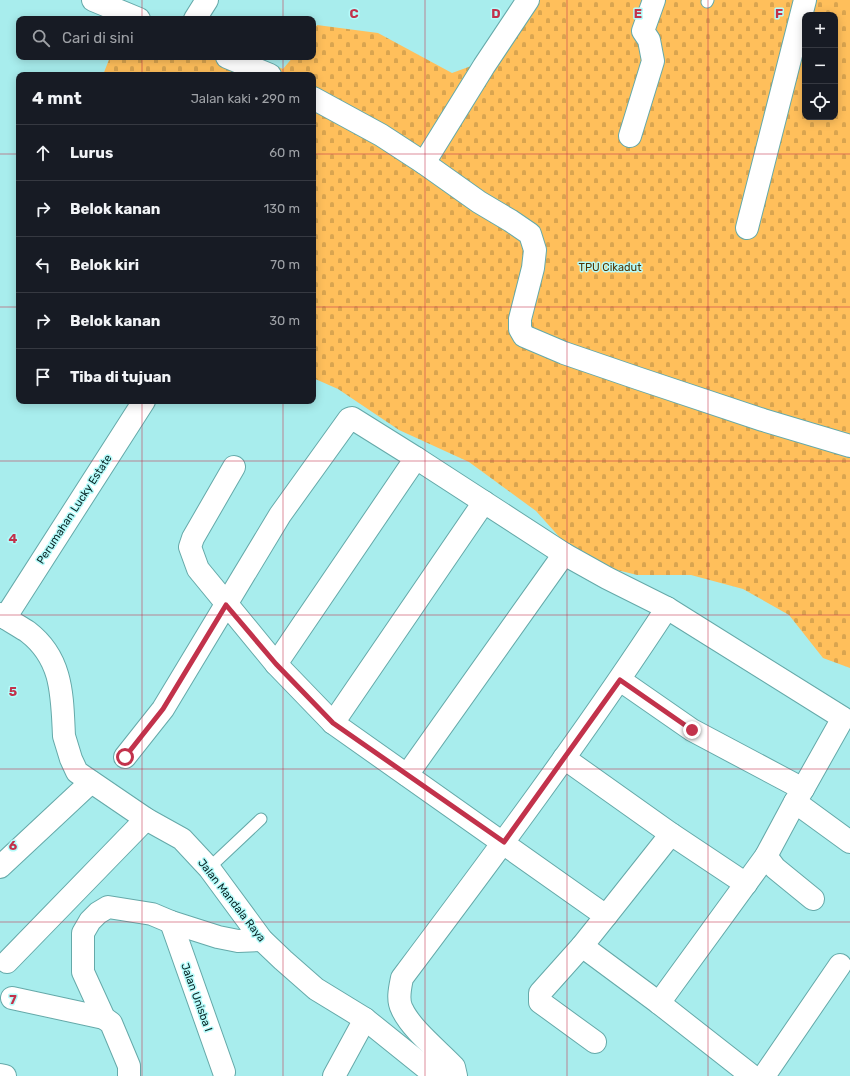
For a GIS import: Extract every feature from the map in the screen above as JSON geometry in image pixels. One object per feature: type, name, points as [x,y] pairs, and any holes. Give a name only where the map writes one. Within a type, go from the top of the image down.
[{"type":"street","points":[[93,0],[132,16]]},
{"type":"street","points":[[197,16],[207,0]]},
{"type":"street","points":[[424,163],[484,66],[528,0]]},
{"type":"street","points":[[630,136],[653,61],[649,40],[643,31],[654,0]]},
{"type":"street","points":[[747,228],[806,0]]},
{"type":"street","points":[[234,60],[263,72]]},
{"type":"street","points":[[316,100],[381,135],[479,202],[530,234],[535,250],[533,268],[520,319],[520,329],[524,336],[637,378],[763,420],[850,446]]},
{"type":"street","name":"Perumahan Lucky Estate","points":[[2,616],[142,404]]},
{"type":"street","points":[[125,757],[163,709],[280,515],[349,419],[352,418],[564,554],[607,578],[667,608],[847,718],[799,796],[766,856],[659,1003]]},
{"type":"street","points":[[276,664],[416,458]]},
{"type":"street","points":[[234,467],[193,538],[190,547],[198,569],[226,605],[276,664],[333,723],[504,842],[606,916]]},
{"type":"street","points":[[333,723],[484,502]]},
{"type":"street","points":[[407,775],[564,554]]},
{"type":"street","points":[[456,1076],[454,1067],[413,1026],[401,1008],[399,994],[402,978],[504,842],[620,680],[667,608]]},
{"type":"street","name":"Jalan Mandala Raya","points":[[2,616],[28,632],[50,656],[59,678],[64,736],[71,759],[77,772],[146,819],[182,840],[209,868],[262,940],[316,989],[365,1019],[436,1076]]},
{"type":"street","points":[[620,680],[692,730],[799,796],[850,842]]},
{"type":"street","points":[[564,758],[671,834],[746,884]]},
{"type":"street","points":[[0,867],[91,782]]},
{"type":"street","points":[[7,962],[146,819]]},
{"type":"street","points":[[595,1042],[540,1002],[540,994],[582,946],[671,834]]},
{"type":"street","points":[[766,856],[775,868],[813,899]]},
{"type":"street","points":[[104,1018],[83,972],[83,933],[90,921],[98,913],[108,907],[152,914],[171,922],[218,937],[238,941],[262,940]]},
{"type":"street","name":"Jalan Unisba I","points":[[171,922],[224,1072]]},
{"type":"street","points":[[582,946],[659,1003],[752,1076]]},
{"type":"street","points":[[764,1076],[840,965]]},
{"type":"street","points":[[12,998],[104,1018],[111,1023],[129,1066],[129,1076]]},
{"type":"street","points":[[334,1076],[365,1019]]},
{"type":"street","points":[[0,1075],[5,1076]]},
{"type":"lane","points":[[209,868],[262,819]]},
{"type":"green space","name":"TPU Cikadut","points":[[529,0],[850,0],[850,668],[823,658],[789,615],[743,589],[691,575],[637,575],[581,561],[536,511],[469,462],[399,430],[338,389],[316,379],[316,72],[104,72],[109,60],[262,60],[283,69],[290,60],[316,60],[317,25],[378,33],[452,73],[485,61]]},
{"type":"route","points":[[125,757],[163,709],[226,605],[276,664],[333,723],[504,842],[620,680],[692,730]]}]
